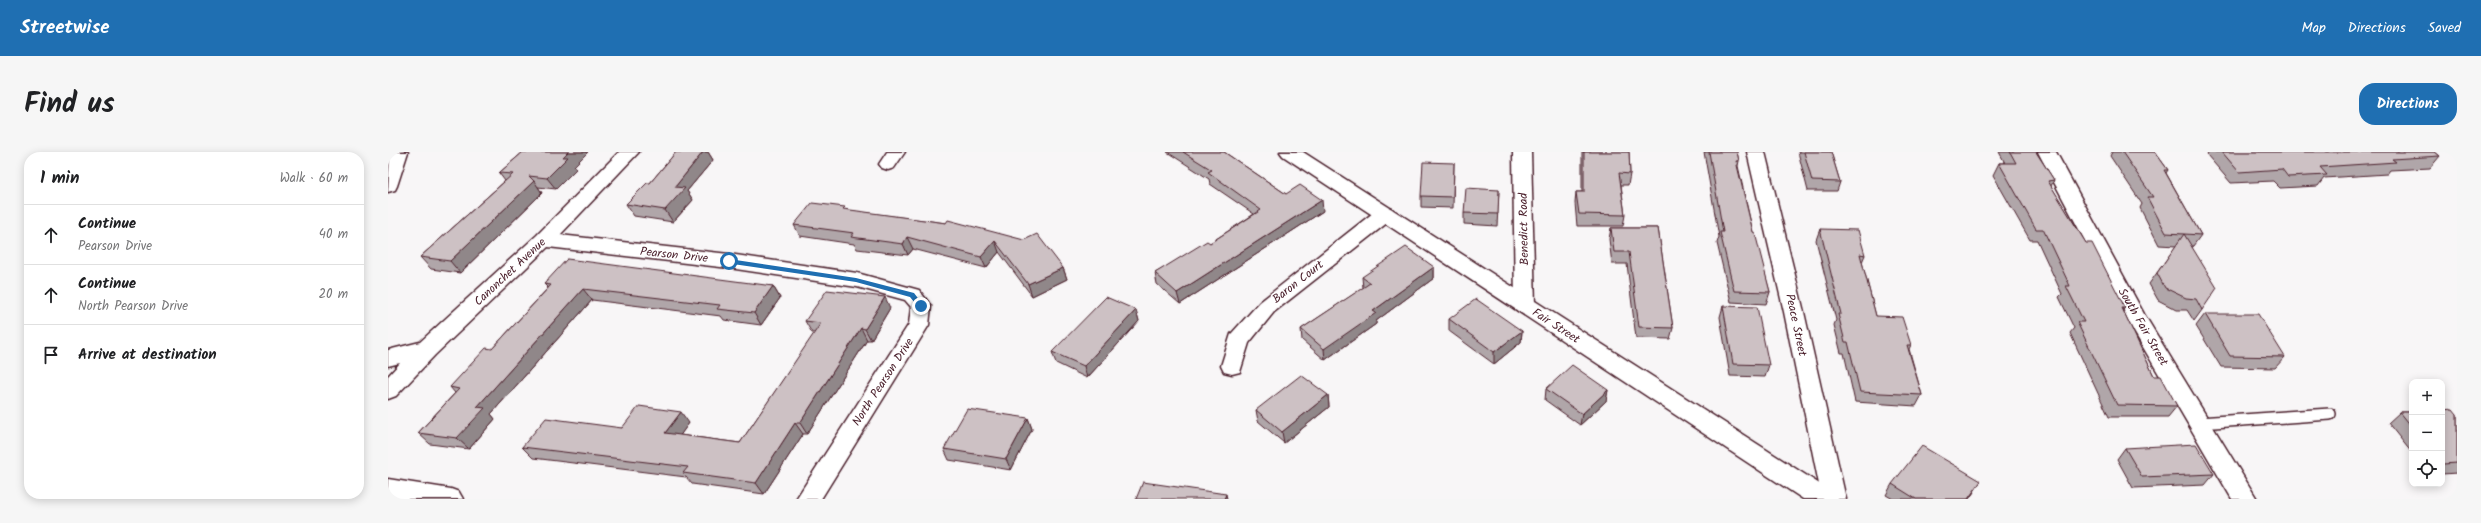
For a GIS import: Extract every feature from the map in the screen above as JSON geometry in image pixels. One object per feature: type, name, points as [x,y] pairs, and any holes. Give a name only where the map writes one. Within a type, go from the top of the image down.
[{"type":"street","points":[[388,186],[399,152]]},
{"type":"street","name":"Canonchet Avenue","points":[[388,390],[427,349],[544,240],[630,152]]},
{"type":"street","name":"Fair Street","points":[[1290,152],[1823,499]]},
{"type":"street","name":"Benedict Road","points":[[1522,152],[1525,306]]},
{"type":"street","name":"Peace Street","points":[[1756,152],[1794,312],[1834,499]]},
{"type":"street","name":"South Fair Street","points":[[2047,152],[2136,318],[2245,499]]},
{"type":"street","name":"Baron Court","points":[[1232,366],[1239,340],[1267,307],[1385,214]]},
{"type":"street","name":"Pearson Drive","points":[[544,240],[729,261],[874,284]]},
{"type":"street","name":"North Pearson Drive","points":[[808,499],[919,325],[921,306],[912,295],[874,284]]},
{"type":"street","points":[[388,358],[427,349]]},
{"type":"street","points":[[388,489],[451,499]]},
{"type":"lane","points":[[2199,423],[2330,414]]},
{"type":"building","points":[[523,152],[568,152],[563,157],[568,157],[547,178],[529,176],[534,181],[450,261],[420,257],[513,174],[499,173]]},
{"type":"building","points":[[676,152],[703,152],[675,187],[685,188],[665,210],[626,204],[647,183],[650,183]]},
{"type":"building","points":[[1183,152],[1224,152],[1286,194],[1300,185],[1322,200],[1177,293],[1155,273],[1207,241],[1210,243],[1261,210],[1208,172],[1212,170]]},
{"type":"building","points":[[1584,152],[1629,152],[1630,174],[1619,173],[1625,215],[1579,214],[1576,192],[1584,192]]},
{"type":"building","points":[[1709,152],[1737,152],[1739,161],[1736,161],[1753,232],[1755,233],[1770,292],[1734,291],[1720,232],[1723,232]]},
{"type":"building","points":[[1804,152],[1831,152],[1840,182],[1812,181]]},
{"type":"building","points":[[2010,152],[2036,152],[2054,180],[2048,181],[2086,243],[2092,243],[2125,308],[2122,308],[2154,376],[2161,376],[2177,406],[2117,405],[2077,322],[2084,322],[2066,286],[2070,286],[2043,229],[2036,229],[1999,163],[2016,163]]},
{"type":"building","points":[[2122,152],[2155,152],[2168,170],[2164,170],[2201,235],[2166,233],[2147,197],[2153,197]]},
{"type":"building","points":[[2222,152],[2435,152],[2440,156],[2392,159],[2396,162],[2320,167],[2327,175],[2288,177],[2282,169],[2239,172]]},
{"type":"building","points":[[1423,162],[1454,163],[1453,197],[1421,196]]},
{"type":"building","points":[[1466,188],[1499,190],[1498,214],[1464,213]]},
{"type":"building","points":[[812,203],[845,207],[843,209],[946,223],[948,220],[1024,240],[1037,234],[1063,268],[1028,284],[995,241],[981,257],[907,237],[903,244],[851,237],[854,233],[794,225]]},
{"type":"building","points":[[1611,228],[1658,228],[1673,328],[1639,327],[1629,252],[1614,252]]},
{"type":"building","points":[[1820,229],[1858,230],[1865,255],[1860,254],[1876,316],[1902,317],[1911,345],[1907,345],[1922,395],[1860,392],[1848,342],[1845,342],[1838,314],[1841,314]]},
{"type":"building","points":[[2184,234],[2217,288],[2202,310],[2196,299],[2186,298],[2165,288],[2157,273]]},
{"type":"building","points":[[1406,247],[1434,267],[1373,311],[1376,313],[1324,349],[1301,329],[1370,283],[1362,277]]},
{"type":"building","points":[[567,259],[773,286],[754,313],[717,309],[720,305],[583,289],[477,407],[485,408],[457,438],[418,433],[459,389],[450,387],[486,348],[492,349],[551,285],[544,284]]},
{"type":"building","points":[[827,290],[885,297],[865,329],[861,328],[800,423],[795,423],[756,483],[683,473],[688,467],[522,447],[546,418],[622,428],[639,406],[681,412],[665,433],[740,443],[821,323],[805,321]]},
{"type":"building","points":[[1106,297],[1136,310],[1084,366],[1052,352]]},
{"type":"building","points":[[1476,299],[1522,331],[1494,352],[1449,319]]},
{"type":"building","points":[[1723,306],[1757,307],[1769,365],[1733,364]]},
{"type":"building","points":[[2205,314],[2258,314],[2285,357],[2230,356]]},
{"type":"building","points":[[1572,365],[1608,390],[1582,414],[1546,389]]},
{"type":"building","points":[[1301,375],[1328,395],[1282,432],[1256,410]]},
{"type":"building","points":[[967,409],[1028,418],[1006,459],[944,449]]},
{"type":"building","points":[[2453,409],[2457,414],[2457,463],[2445,464],[2445,410]]},
{"type":"building","points":[[2400,412],[2409,412],[2409,423]]},
{"type":"building","points":[[2196,444],[2214,474],[2142,477],[2125,448]]},
{"type":"building","points":[[1922,446],[1981,481],[1968,499],[1916,499],[1892,484]]},
{"type":"building","points":[[1143,482],[1226,494],[1224,499],[1136,499]]},
{"type":"route","points":[[729,261],[856,280],[912,295],[921,306]]}]
